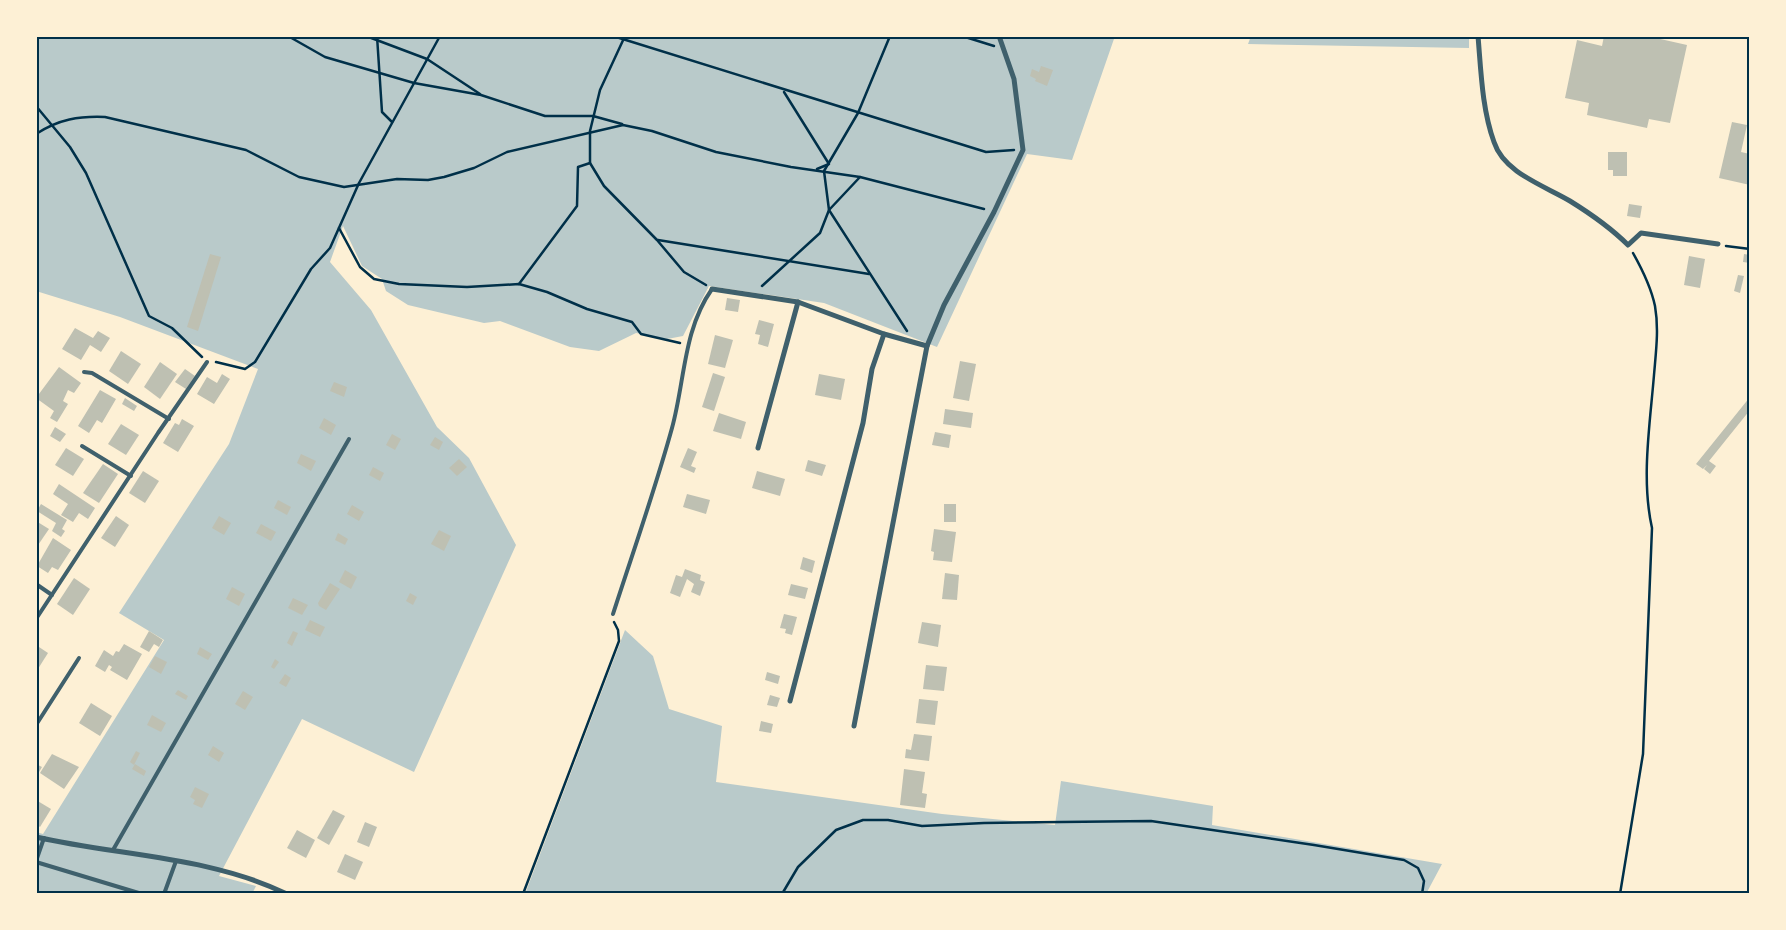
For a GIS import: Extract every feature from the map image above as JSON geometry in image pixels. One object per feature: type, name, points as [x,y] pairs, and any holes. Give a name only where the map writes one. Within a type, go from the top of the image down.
[{"type":"street","points":[[854,726],[927,346],[944,305],[994,212],[1023,150],[1014,79],[1006,50],[999,36]]},
{"type":"street","points":[[1478,36],[1487,109],[1494,143],[1502,155],[1526,177],[1571,201],[1628,245],[1641,233],[1718,244]]},
{"type":"street","points":[[712,289],[798,302],[884,334],[927,346]]},
{"type":"street","points":[[758,448],[798,302]]},
{"type":"street","points":[[790,701],[857,449],[872,369],[884,334]]},
{"type":"street","points":[[36,836],[176,861],[241,876],[287,894]]},
{"type":"lane","points":[[613,614],[673,426],[688,344],[702,302],[712,289]]},
{"type":"lane","points":[[36,619],[208,362]]},
{"type":"lane","points":[[84,372],[92,373],[169,419]]},
{"type":"lane","points":[[113,850],[349,439]]},
{"type":"lane","points":[[82,446],[130,476]]},
{"type":"lane","points":[[36,584],[52,595]]},
{"type":"lane","points":[[36,725],[79,658]]},
{"type":"lane","points":[[44,838],[36,861],[142,894]]},
{"type":"lane","points":[[164,894],[176,861]]},
{"type":"path","points":[[288,36],[325,57],[379,74],[414,83],[481,94],[545,116],[593,116],[716,152],[860,177],[994,212]]},
{"type":"path","points":[[366,36],[378,38],[428,59],[481,94]]},
{"type":"path","points":[[36,106],[70,146],[86,173],[149,316],[172,328],[208,362],[245,369],[255,362],[311,269],[330,248],[359,183],[440,36]]},
{"type":"path","points":[[613,36],[784,91],[986,152],[1023,150]]},
{"type":"path","points":[[625,36],[600,90],[590,131],[590,163],[604,186],[657,240],[684,272],[712,289]]},
{"type":"path","points":[[890,36],[858,113],[824,171],[830,210],[869,274],[914,341]]},
{"type":"path","points":[[962,36],[1006,50]]},
{"type":"path","points":[[378,38],[382,112],[392,122]]},
{"type":"path","points":[[784,91],[829,164]]},
{"type":"path","points":[[36,134],[52,124],[86,116],[105,117],[246,150],[299,177],[344,187],[359,183],[444,177],[474,168],[507,152],[522,150],[547,141],[623,124]]},
{"type":"path","points":[[519,284],[577,206],[578,167],[590,163]]},
{"type":"path","points":[[816,170],[829,164]]},
{"type":"path","points":[[741,294],[764,286],[820,233],[830,210],[860,177]]},
{"type":"path","points":[[339,228],[360,267],[374,279],[399,284],[467,287],[519,284],[547,292],[587,309],[632,322],[641,334],[688,344]]},
{"type":"path","points":[[657,240],[869,274]]},
{"type":"path","points":[[1718,244],[1750,249]]},
{"type":"path","points":[[1620,894],[1643,754],[1652,528],[1647,507],[1649,436],[1658,333],[1655,305],[1648,283],[1628,245]]},
{"type":"path","points":[[523,894],[619,641],[613,614]]},
{"type":"path","points":[[782,894],[798,867],[836,830],[863,820],[888,820],[922,826],[984,823],[1151,821],[1404,860],[1418,868],[1424,881],[1422,894]]},
{"type":"shaded area","points":[[36,36],[1115,36],[1072,160],[1027,154],[937,347],[824,303],[709,286],[683,336],[667,339],[636,333],[599,351],[570,347],[500,321],[484,323],[408,305],[386,291],[382,279],[362,266],[343,226],[330,262],[371,310],[437,427],[469,458],[516,545],[414,772],[302,719],[219,876],[256,886],[252,894],[36,894],[36,832],[43,834],[164,640],[119,613],[229,444],[258,369],[120,317],[36,291]]},
{"type":"shaded area","points":[[1251,36],[1469,36],[1469,48],[1248,44]]},
{"type":"shaded area","points":[[625,630],[653,656],[669,709],[722,726],[716,782],[942,814],[1055,825],[1061,781],[1213,806],[1212,825],[1442,864],[1426,894],[525,894]]},
{"type":"building","points":[[1604,36],[1647,36],[1687,45],[1670,123],[1649,119],[1647,128],[1587,115],[1589,103],[1565,98],[1577,40],[1602,46]]},
{"type":"building","points":[[1041,66],[1053,70],[1047,86],[1035,81],[1036,79],[1030,76],[1032,69],[1039,72]]},
{"type":"building","points":[[1732,122],[1747,125],[1741,152],[1750,154],[1750,185],[1719,178]]},
{"type":"building","points":[[1608,152],[1627,152],[1627,176],[1613,176],[1613,170],[1608,170]]},
{"type":"building","points":[[1629,204],[1642,206],[1640,218],[1627,216]]},
{"type":"building","points":[[210,254],[221,257],[198,331],[187,327]]},
{"type":"building","points":[[1744,254],[1750,255],[1750,263],[1743,262]]},
{"type":"building","points":[[1689,256],[1705,259],[1700,288],[1684,285]]},
{"type":"building","points":[[1738,275],[1744,276],[1740,293],[1734,291]]},
{"type":"building","points":[[727,298],[740,300],[738,312],[725,310]]},
{"type":"building","points":[[759,320],[774,324],[768,347],[758,344],[760,335],[755,334]]},
{"type":"building","points":[[75,328],[93,338],[98,331],[110,338],[101,352],[90,345],[81,360],[62,349]]},
{"type":"building","points":[[715,335],[733,340],[725,368],[708,364]]},
{"type":"building","points":[[121,351],[141,364],[128,384],[109,371]]},
{"type":"building","points":[[960,361],[976,364],[969,401],[953,398]]},
{"type":"building","points":[[160,362],[177,374],[160,399],[144,387]]},
{"type":"building","points":[[59,367],[81,383],[74,393],[68,390],[63,401],[68,404],[57,422],[50,418],[54,411],[36,398]]},
{"type":"building","points":[[185,369],[195,376],[186,389],[175,382]]},
{"type":"building","points":[[713,373],[725,377],[714,411],[702,407]]},
{"type":"building","points":[[222,374],[230,379],[214,404],[197,394],[207,377],[217,383]]},
{"type":"building","points":[[819,374],[845,379],[841,400],[815,395]]},
{"type":"building","points":[[334,382],[347,387],[344,397],[330,391]]},
{"type":"building","points":[[100,390],[116,399],[102,423],[97,420],[89,433],[78,426]]},
{"type":"building","points":[[1750,397],[1750,410],[1709,461],[1716,466],[1710,474],[1704,469],[1707,465],[1703,469],[1696,464]]},
{"type":"building","points":[[125,398],[137,406],[134,411],[122,404]]},
{"type":"building","points":[[945,409],[973,413],[971,428],[943,424]]},
{"type":"building","points":[[719,413],[746,422],[741,439],[713,431]]},
{"type":"building","points":[[324,418],[336,425],[331,435],[319,428]]},
{"type":"building","points":[[182,419],[194,426],[178,452],[163,443],[175,423],[179,425]]},
{"type":"building","points":[[121,424],[139,435],[126,455],[108,444]]},
{"type":"building","points":[[55,427],[66,434],[60,442],[50,436]]},
{"type":"building","points":[[935,432],[951,435],[949,448],[932,445]]},
{"type":"building","points":[[392,434],[401,439],[395,450],[386,445]]},
{"type":"building","points":[[435,437],[443,442],[439,450],[430,445]]},
{"type":"building","points":[[66,448],[84,459],[73,476],[55,465]]},
{"type":"building","points":[[688,448],[697,452],[691,466],[696,468],[694,473],[680,467]]},
{"type":"building","points":[[301,454],[316,461],[311,471],[297,463]]},
{"type":"building","points":[[459,459],[467,467],[457,476],[449,468]]},
{"type":"building","points":[[808,460],[826,465],[822,476],[805,471]]},
{"type":"building","points":[[103,464],[118,474],[99,503],[83,493]]},
{"type":"building","points":[[373,467],[384,473],[380,481],[369,475]]},
{"type":"building","points":[[143,471],[159,481],[145,503],[129,493]]},
{"type":"building","points":[[757,471],[785,479],[780,496],[752,488]]},
{"type":"building","points":[[59,484],[95,508],[88,519],[79,513],[73,522],[61,515],[68,504],[53,494]]},
{"type":"building","points":[[687,494],[710,500],[706,514],[683,507]]},
{"type":"building","points":[[278,500],[291,507],[287,515],[274,508]]},
{"type":"building","points":[[41,504],[67,520],[62,529],[65,531],[61,537],[52,531],[56,523],[37,511]]},
{"type":"building","points":[[944,504],[956,504],[956,522],[944,522]]},
{"type":"building","points":[[352,505],[364,512],[359,521],[347,514]]},
{"type":"building","points":[[116,516],[129,525],[115,547],[101,538]]},
{"type":"building","points":[[219,516],[231,523],[224,535],[212,528]]},
{"type":"building","points":[[36,521],[49,529],[36,548]]},
{"type":"building","points":[[261,524],[276,532],[271,541],[256,533]]},
{"type":"building","points":[[934,529],[956,532],[952,562],[933,560],[934,552],[931,551]]},
{"type":"building","points":[[439,530],[451,536],[444,551],[431,544]]},
{"type":"building","points":[[338,533],[348,539],[345,545],[335,540]]},
{"type":"building","points":[[53,538],[71,550],[58,570],[52,567],[48,573],[37,566]]},
{"type":"building","points":[[803,557],[815,561],[812,573],[800,569]]},
{"type":"building","points":[[685,569],[701,575],[700,580],[705,582],[700,596],[691,592],[694,584],[687,579],[680,597],[670,593],[676,575],[682,577]]},
{"type":"building","points":[[345,570],[357,577],[351,589],[339,582]]},
{"type":"building","points":[[945,573],[959,575],[957,600],[942,599]]},
{"type":"building","points":[[74,578],[90,589],[73,615],[57,604]]},
{"type":"building","points":[[330,583],[340,589],[326,610],[319,606],[318,603]]},
{"type":"building","points":[[791,584],[808,588],[805,599],[788,595]]},
{"type":"building","points":[[232,587],[245,594],[239,606],[226,599]]},
{"type":"building","points":[[410,593],[417,597],[413,605],[406,601]]},
{"type":"building","points":[[293,598],[308,605],[302,615],[288,608]]},
{"type":"building","points":[[784,614],[797,617],[792,635],[785,633],[786,629],[780,628]]},
{"type":"building","points":[[310,620],[325,627],[320,637],[305,630]]},
{"type":"building","points":[[922,622],[941,625],[938,647],[918,643]]},
{"type":"building","points":[[149,631],[163,640],[159,647],[154,644],[149,652],[140,647]]},
{"type":"building","points":[[293,631],[298,633],[292,646],[287,643]]},
{"type":"building","points":[[124,644],[142,654],[127,680],[110,670],[112,667],[109,665],[105,672],[95,666],[104,650],[113,656],[116,651],[119,652]]},
{"type":"building","points":[[36,645],[48,653],[36,672]]},
{"type":"building","points":[[200,647],[212,654],[208,660],[197,654]]},
{"type":"building","points":[[155,656],[167,662],[161,674],[149,667]]},
{"type":"building","points":[[275,659],[279,662],[274,669],[271,667]]},
{"type":"building","points":[[926,665],[947,667],[944,691],[923,689]]},
{"type":"building","points":[[767,672],[780,676],[778,684],[765,680]]},
{"type":"building","points":[[285,674],[291,678],[286,687],[279,683]]},
{"type":"building","points":[[178,690],[188,696],[186,700],[175,694]]},
{"type":"building","points":[[243,691],[253,697],[245,710],[235,704]]},
{"type":"building","points":[[770,695],[780,698],[777,707],[767,705]]},
{"type":"building","points":[[919,699],[938,701],[935,725],[916,723]]},
{"type":"building","points":[[91,703],[112,716],[100,736],[79,723]]},
{"type":"building","points":[[152,715],[166,723],[161,732],[147,725]]},
{"type":"building","points":[[761,721],[773,724],[771,733],[759,731]]},
{"type":"building","points":[[914,734],[932,736],[929,761],[905,758],[906,749],[911,750]]},
{"type":"building","points":[[213,746],[224,753],[219,762],[208,755]]},
{"type":"building","points":[[136,751],[140,753],[134,765],[130,762]]},
{"type":"building","points":[[52,754],[79,767],[64,789],[40,773]]},
{"type":"building","points":[[36,764],[42,767],[36,777]]},
{"type":"building","points":[[135,764],[146,771],[144,776],[132,769]]},
{"type":"building","points":[[904,769],[925,772],[922,793],[927,794],[925,808],[900,805]]},
{"type":"building","points":[[195,787],[209,794],[202,808],[193,804],[195,800],[190,797]]},
{"type":"building","points":[[36,800],[51,809],[40,827],[36,824]]},
{"type":"building","points":[[333,810],[345,816],[329,845],[317,838]]},
{"type":"building","points":[[365,822],[377,827],[369,847],[357,842]]},
{"type":"building","points":[[297,830],[315,840],[306,858],[287,848]]},
{"type":"building","points":[[345,854],[363,862],[355,880],[337,872]]}]
